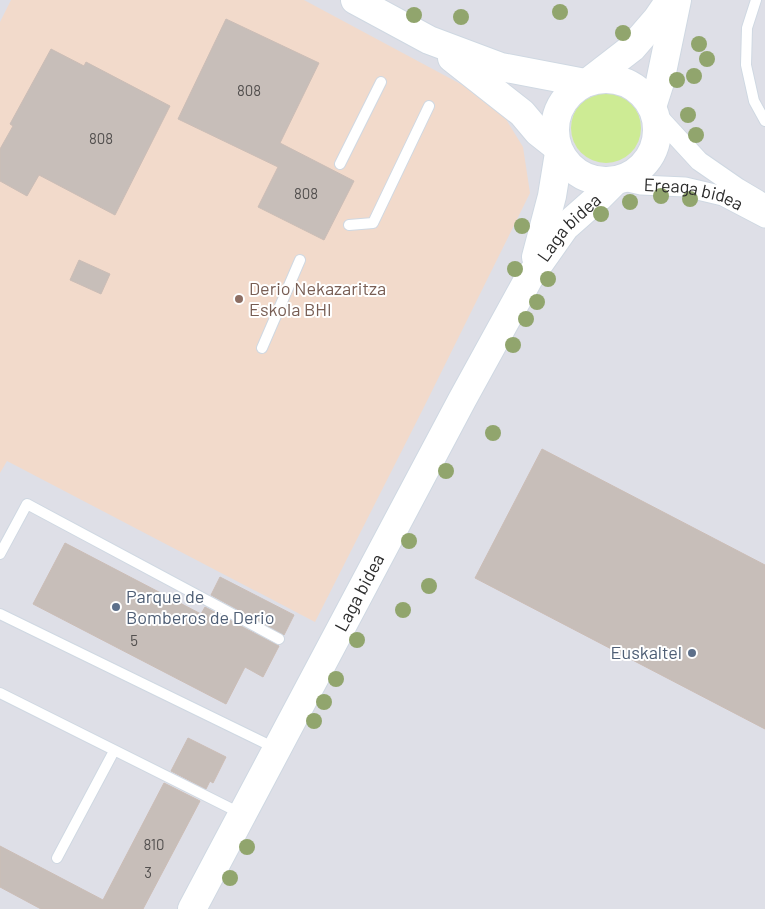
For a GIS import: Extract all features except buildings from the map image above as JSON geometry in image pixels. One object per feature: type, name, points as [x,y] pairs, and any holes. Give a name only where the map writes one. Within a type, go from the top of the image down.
[{"type":"street","points":[[355,0],[429,40],[501,67],[587,82],[607,79],[625,83],[640,93],[653,109]]},
{"type":"street","points":[[558,150],[554,128],[558,110],[569,94],[632,48],[670,0]]},
{"type":"street","points":[[429,40],[522,113],[538,132],[558,150],[565,162],[582,176],[603,182],[617,180],[628,177],[644,165],[654,149],[657,130],[653,109],[677,0]]},
{"type":"street","name":"Ereaga bidea","points":[[653,109],[699,161],[765,204]]},
{"type":"street","name":"Laga bidea","points":[[529,278],[552,196],[558,150]]},
{"type":"street","name":"Ereaga bidea","points":[[617,180],[641,185],[685,187],[723,196],[765,218]]},
{"type":"street","name":"Laga bidea","points":[[192,909],[462,400],[529,278],[565,228],[617,180]]},
{"type":"lane","points":[[756,0],[747,28],[746,65],[754,101],[765,121]]},
{"type":"lane","points":[[340,164],[381,82]]},
{"type":"lane","points":[[349,224],[373,223],[429,106]]},
{"type":"lane","points":[[262,348],[300,260]]},
{"type":"lane","points":[[0,554],[27,504],[279,639]]},
{"type":"lane","points":[[0,614],[278,750]]},
{"type":"lane","points":[[0,693],[243,815]]},
{"type":"lane","points":[[57,858],[114,750]]},
{"type":"shaded area","points":[[0,0],[765,0],[765,909],[0,909]]},
{"type":"shaded area","name":"Derio Nekazaritza Eskola BHI","points":[[11,0],[304,0],[496,103],[523,147],[530,193],[315,622],[7,461],[0,473],[0,22]]},
{"type":"green space","points":[[606,93],[619,96],[631,103],[638,115],[641,128],[638,141],[631,153],[619,160],[606,163],[593,160],[581,153],[574,141],[571,128],[574,115],[581,103],[593,96]]},
{"type":"place","name":"Derio Nekazaritza Eskola BHI","points":[[239,299]]},
{"type":"place","name":"Parque de Bomberos de Derio","points":[[116,607]]},
{"type":"place","name":"Euskaltel","points":[[692,653]]}]
